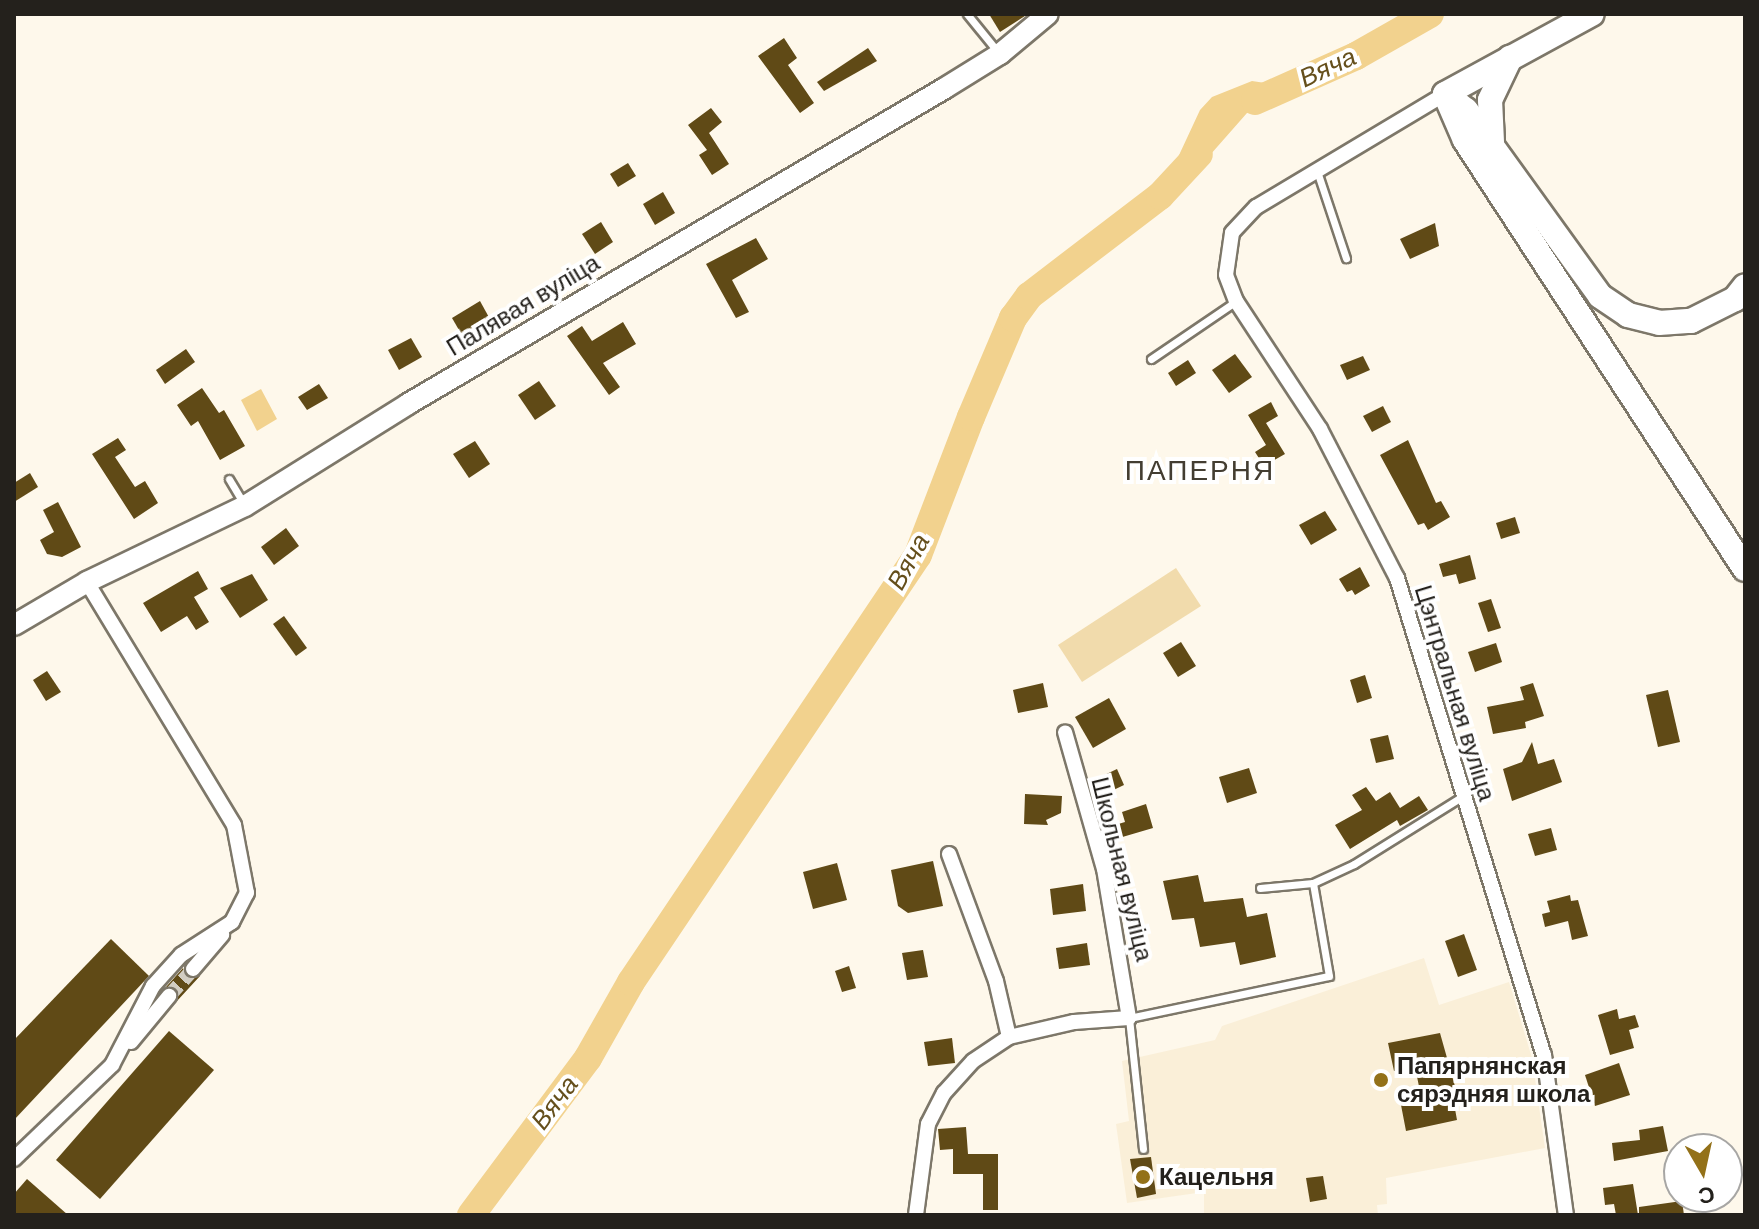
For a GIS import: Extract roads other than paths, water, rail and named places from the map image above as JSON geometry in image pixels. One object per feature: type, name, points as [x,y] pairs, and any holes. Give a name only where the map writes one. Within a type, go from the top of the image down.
[{"type":"highway","points":[[1445,94],[1592,14]]},
{"type":"highway","points":[[1494,149],[1488,113],[1510,58]]},
{"type":"highway","points":[[1445,94],[1466,110],[1600,296],[1628,315],[1659,323],[1691,321],[1735,299],[1745,286]]},
{"type":"highway","points":[[1445,94],[1465,140],[1745,569]]},
{"type":"main road","name":"Палявая вуліца","points":[[14,625],[87,582],[245,506],[1000,54],[1048,14]]},
{"type":"street","points":[[1317,169],[1445,94]]},
{"type":"street","name":"Цэнтральная вуліца","points":[[1317,169],[1241,221],[1224,260],[1236,301],[1320,429],[1397,578],[1544,1055],[1566,1215]]},
{"type":"street","points":[[87,582],[234,825],[247,893],[232,922],[193,969]]},
{"type":"street","name":"Школьная вуліца","points":[[1065,732],[1104,869],[1129,1018]]},
{"type":"street","points":[[949,854],[996,981],[1009,1037]]},
{"type":"street","points":[[112,1065],[153,986],[181,955],[232,922]]},
{"type":"street","points":[[14,1159],[112,1065],[169,996]]},
{"type":"street","points":[[916,1215],[928,1124],[944,1093],[973,1061],[1009,1037],[1074,1022],[1129,1018]]},
{"type":"lane","points":[[967,14],[1000,54]]},
{"type":"lane","points":[[1317,169],[1346,258]]},
{"type":"lane","points":[[1151,359],[1236,301]]},
{"type":"lane","points":[[229,479],[245,506]]},
{"type":"lane","points":[[1260,888],[1313,883],[1354,864],[1463,796]]},
{"type":"lane","points":[[1143,1149],[1129,1018],[1329,976],[1313,883]]},
{"type":"waterway","points":[[1401,14],[1406,27]]},
{"type":"waterway","name":"Вяча","points":[[1255,101],[1356,56],[1430,14]]},
{"type":"waterway","name":"Вяча","points":[[471,1215],[588,1058],[631,982],[918,555],[1013,318],[1029,296],[1160,196],[1199,154]]},
{"type":"tunnel","points":[[169,996],[193,969]]},
{"type":"place","name":"Папярнянская сярэдняя школа","points":[[1381,1080]]},
{"type":"place","name":"Кацельня","points":[[1143,1177]]},
{"type":"district","name":"ПАПЕРНЯ","points":[[1200,471]]}]
